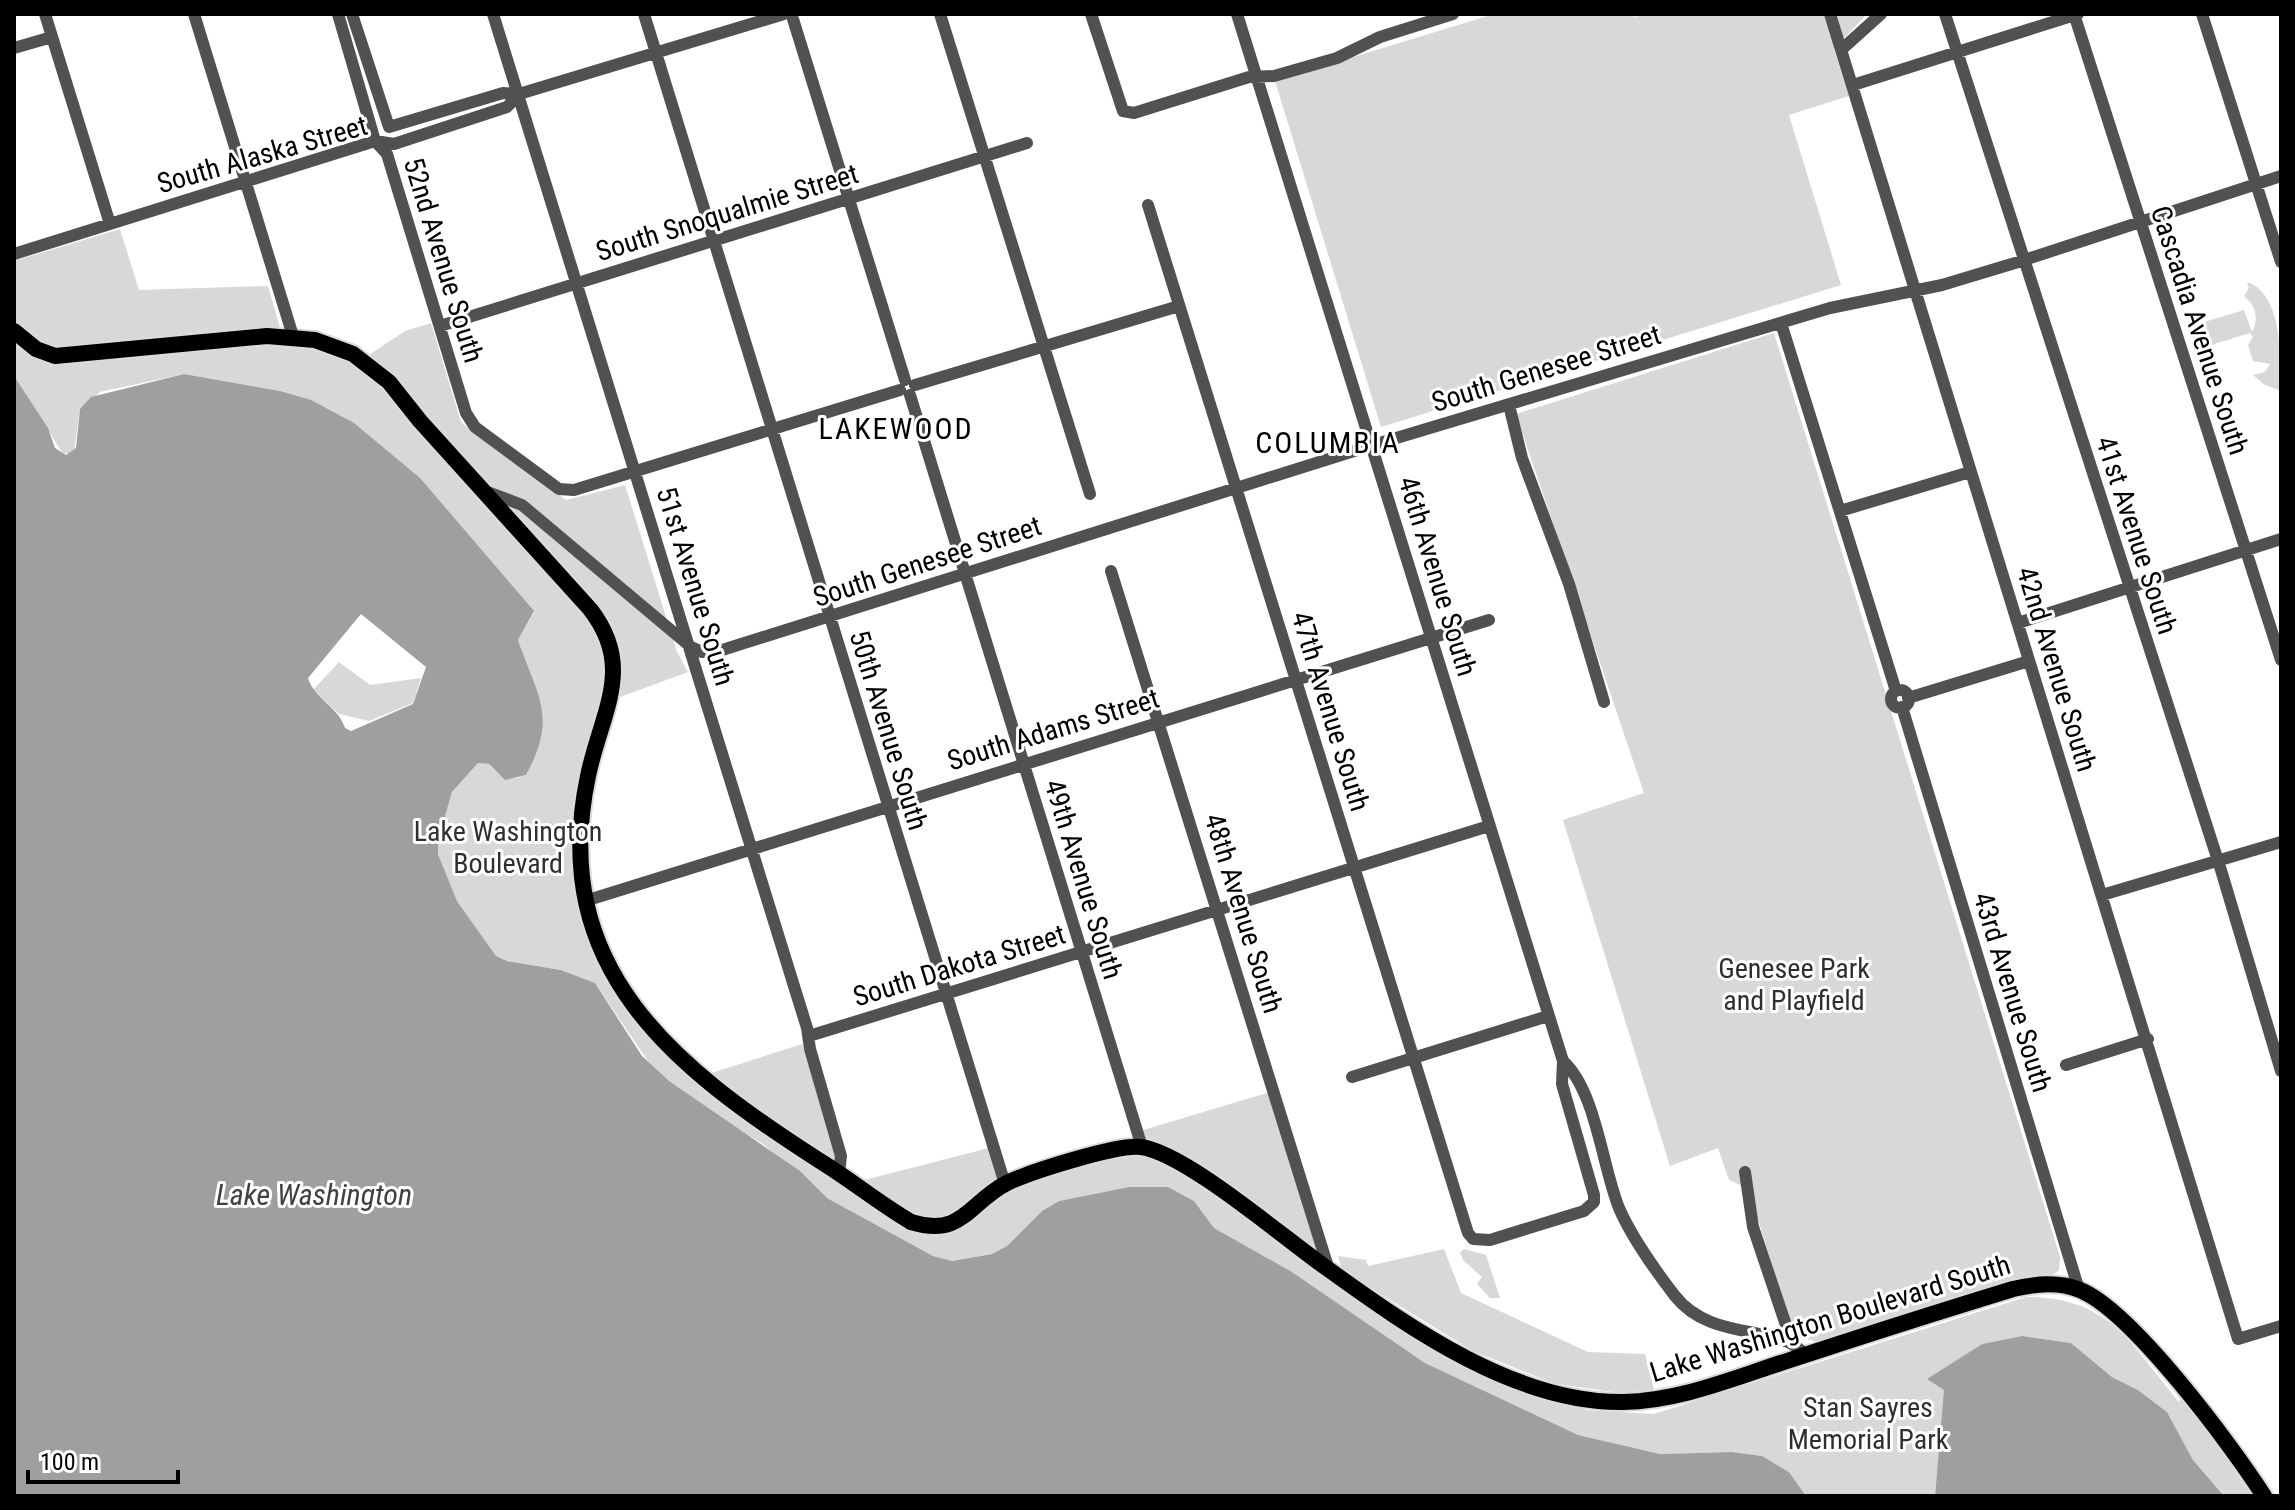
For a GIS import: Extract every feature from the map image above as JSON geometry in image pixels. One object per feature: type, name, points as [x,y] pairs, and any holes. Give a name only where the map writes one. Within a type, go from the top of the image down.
[{"type":"main road","name":"Lake Washington Boulevard South","points":[[14,331],[36,349],[55,356],[293,336],[336,346],[372,365],[590,609],[601,624],[613,653],[615,679],[583,804],[579,862],[585,901],[617,981],[669,1049],[720,1095],[905,1218],[931,1226],[952,1223],[969,1215],[1005,1184],[1107,1151],[1142,1147],[1177,1160],[1370,1299],[1480,1363],[1535,1386],[1582,1398],[1621,1402],[1685,1394],[2031,1285],[2052,1283],[2079,1290],[2102,1303],[2138,1336],[2206,1416],[2264,1496]]},
{"type":"street","points":[[45,14],[110,224]]},
{"type":"street","points":[[194,14],[293,336]]},
{"type":"street","name":"52nd Avenue South","points":[[338,14],[375,141],[387,154],[470,421],[554,485],[574,490],[636,471]]},
{"type":"street","name":"52nd Avenue South","points":[[352,14],[386,123]]},
{"type":"street","name":"51st Avenue South","points":[[493,14],[809,1036],[841,1156],[839,1173]]},
{"type":"street","name":"50th Avenue South","points":[[644,14],[1005,1184]]},
{"type":"street","points":[[940,14],[1090,494]]},
{"type":"street","points":[[1091,14],[1123,111],[1143,111],[1256,75],[1274,76],[1337,58],[1380,37],[1453,14]]},
{"type":"street","name":"46th Avenue South","points":[[1237,14],[1548,1016],[1563,1061],[1579,1082],[1619,1209],[1678,1299],[1706,1322],[1792,1343],[1805,1355]]},
{"type":"street","name":"42nd Avenue South","points":[[1830,14],[2238,1339],[2281,1326]]},
{"type":"street","points":[[1841,50],[1881,14]]},
{"type":"street","name":"41st Avenue South","points":[[1945,14],[2217,861],[2281,1071]]},
{"type":"street","points":[[1853,85],[2076,14]]},
{"type":"street","name":"Cascadia Avenue South","points":[[2076,14],[2281,660]]},
{"type":"street","points":[[2202,14],[2281,262]]},
{"type":"street","name":"South Alaska Street","points":[[386,123],[393,127],[503,93],[519,94],[790,15]]},
{"type":"street","name":"49th Avenue South","points":[[790,15],[1142,1147]]},
{"type":"street","points":[[14,48],[52,37]]},
{"type":"street","name":"South Alaska Street","points":[[14,254],[375,141],[394,144],[507,107],[519,94]]},
{"type":"street","name":"South Snoqualmie Street","points":[[440,326],[1027,143]]},
{"type":"street","name":"South Genesee Street","points":[[691,647],[702,652],[728,650],[1373,445],[1781,323],[2024,261],[2281,176]]},
{"type":"street","name":"47th Avenue South","points":[[1148,205],[1468,1233],[1473,1239],[1490,1240],[1584,1211],[1594,1202],[1594,1195]]},
{"type":"street","points":[[636,471],[1179,306]]},
{"type":"street","points":[[1781,323],[1896,691],[1903,691],[1905,702],[2029,661]]},
{"type":"street","points":[[1509,405],[1522,458],[1569,584],[1604,702]]},
{"type":"street","points":[[1840,511],[1970,472]]},
{"type":"street","points":[[485,491],[522,505],[691,647]]},
{"type":"street","points":[[2018,623],[2281,539]]},
{"type":"street","name":"48th Avenue South","points":[[1111,571],[1329,1270]]},
{"type":"street","name":"South Adams Street","points":[[585,901],[1489,620]]},
{"type":"street","name":"43rd Avenue South","points":[[1905,702],[2079,1290]]},
{"type":"street","name":"South Dakota Street","points":[[809,1036],[1489,826]]},
{"type":"street","points":[[2102,895],[2281,842]]},
{"type":"street","points":[[1352,1077],[1548,1016]]},
{"type":"street","points":[[2066,1065],[2148,1039]]},
{"type":"street","name":"46th Avenue South","points":[[1563,1061],[1562,1084],[1594,1195]]},
{"type":"street","points":[[1745,1172],[1753,1227],[1792,1343]]},
{"type":"green space","points":[[1494,14],[1632,14],[1634,17],[1645,14],[1867,14],[1834,49],[1849,96],[1789,115],[1841,285],[1381,427],[1275,81]]},
{"type":"green space","name":"Lake Washington Boulevard","points":[[120,229],[139,290],[268,286],[284,342],[336,352],[357,363],[405,331],[431,323],[461,422],[566,500],[625,485],[677,652],[688,672],[604,703],[582,782],[583,908],[668,1054],[693,1079],[802,1044],[845,1185],[989,1148],[1013,1185],[1126,1152],[1140,1131],[1270,1092],[1330,1277],[1472,1364],[1585,1402],[1583,1410],[1654,1414],[2026,1297],[2055,1299],[2078,1305],[2116,1328],[2179,1402],[2183,1389],[2264,1496],[2224,1496],[2193,1460],[2167,1412],[2138,1390],[2112,1377],[2071,1343],[2022,1336],[1982,1344],[1928,1379],[1945,1390],[1935,1496],[1806,1496],[1789,1472],[1762,1456],[1732,1452],[1660,1454],[1578,1435],[1425,1363],[1292,1272],[1214,1228],[1194,1201],[1168,1187],[1129,1187],[1059,1201],[1042,1211],[1007,1246],[992,1254],[951,1261],[933,1256],[827,1198],[763,1144],[724,1121],[654,1070],[595,983],[561,970],[507,961],[496,956],[457,901],[438,854],[438,841],[452,792],[478,763],[489,764],[505,777],[526,775],[541,738],[542,707],[518,640],[534,612],[280,391],[184,374],[100,392],[80,409],[74,452],[63,454],[14,376],[14,261]]},
{"type":"green space","points":[[2247,282],[2268,299],[2274,313],[2280,346],[2281,391],[2265,385],[2253,375],[2265,372],[2270,364],[2253,361],[2248,345],[2253,337],[2250,333],[2208,346],[2201,323],[2244,310],[2252,332],[2256,317],[2254,308],[2244,296],[2249,288]]},
{"type":"green space","name":"Genesee Park and Playfield","points":[[1774,333],[2060,1257],[2059,1270],[2053,1275],[2028,1277],[1817,1342],[1793,1335],[1749,1189],[1729,1180],[1718,1148],[1670,1166],[1563,820],[1644,793],[1516,414]]},
{"type":"green space","points":[[339,662],[370,685],[421,678],[413,703],[369,721],[339,714],[313,690]]},
{"type":"green space","points":[[1444,1249],[1461,1293],[1588,1352],[1645,1354],[1654,1390],[1620,1393],[1552,1383],[1471,1350],[1342,1270],[1338,1256],[1366,1260],[1368,1266]]},
{"type":"green space","points":[[1464,1249],[1486,1255],[1500,1298],[1490,1298],[1477,1284],[1482,1277],[1463,1260],[1460,1252]]},
{"type":"water","name":"Lake Washington","points":[[184,374],[280,391],[311,400],[354,423],[420,478],[534,611],[518,640],[542,707],[541,737],[526,775],[505,780],[489,764],[478,763],[452,792],[438,841],[438,854],[457,901],[496,956],[507,961],[561,970],[595,983],[642,1056],[669,1081],[800,1171],[827,1198],[933,1256],[952,1261],[992,1254],[1007,1246],[1042,1211],[1059,1201],[1129,1187],[1168,1187],[1194,1201],[1214,1228],[1292,1272],[1425,1363],[1578,1435],[1660,1454],[1732,1452],[1762,1456],[1789,1472],[1806,1496],[14,1496],[14,376],[48,428],[55,448],[66,455],[76,448],[80,409],[91,397]],"holes":[[[361,614],[426,667],[413,704],[351,731],[315,692],[308,678]]]},
{"type":"water","points":[[2022,1336],[2071,1343],[2112,1377],[2138,1390],[2167,1412],[2193,1460],[2224,1496],[1935,1496],[1944,1390],[1927,1379],[1982,1344]]},
{"type":"district","name":"LAKEWOOD","points":[[896,429]]},
{"type":"district","name":"COLUMBIA","points":[[1328,443]]},
{"type":"park label","name":"Stan Sayres Memorial Park","points":[[1868,1423]]}]
